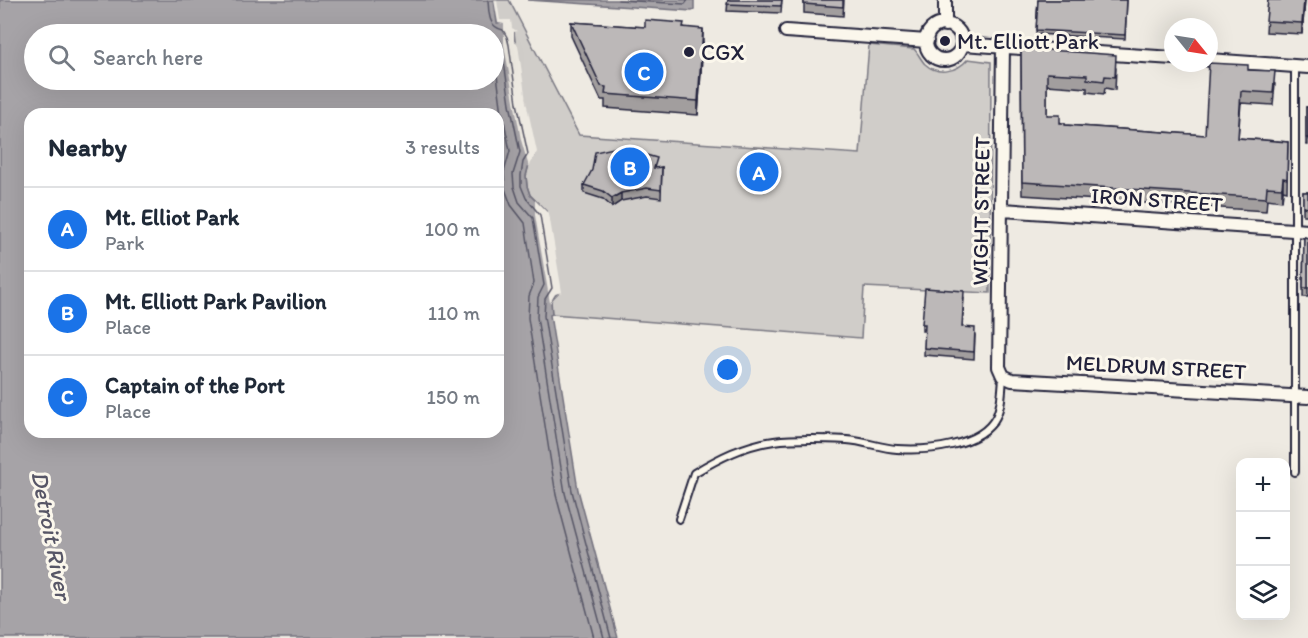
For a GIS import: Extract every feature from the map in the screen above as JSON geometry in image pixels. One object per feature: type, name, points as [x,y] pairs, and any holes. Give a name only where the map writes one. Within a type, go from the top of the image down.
[{"type":"street","points":[[945,0],[945,25]]},
{"type":"street","points":[[945,25],[957,30],[962,44],[961,49],[953,58],[943,60],[937,59],[929,51],[927,41],[935,28],[945,25]]},
{"type":"street","points":[[786,31],[927,41]]},
{"type":"street","points":[[962,44],[1164,57]]},
{"type":"street","name":"WIGHT STREET","points":[[1003,46],[1003,210],[999,368],[1003,376]]},
{"type":"street","points":[[1218,61],[1308,67]]},
{"type":"street","name":"IRON STREET","points":[[1003,210],[1302,231]]},
{"type":"street","name":"MELDRUM STREET","points":[[1003,376],[1012,380],[1308,397]]},
{"type":"lane","points":[[1295,66],[1302,231],[1295,396],[1295,472]]},
{"type":"lane","points":[[679,519],[694,473],[728,453],[774,441],[849,440],[897,449],[933,448],[961,443],[981,434],[996,417],[1003,376]]},
{"type":"shaded area","points":[[494,0],[509,0],[579,135],[860,154],[869,45],[914,49],[925,64],[941,71],[958,67],[968,59],[991,62],[990,293],[864,287],[861,338],[552,314],[550,303],[555,294],[546,211],[530,195],[527,186],[526,176],[529,164],[514,32],[504,26],[504,24],[498,23]]},
{"type":"water","name":"Detroit River","points":[[0,0],[494,0],[497,23],[510,23],[509,31],[514,31],[535,155],[529,164],[526,176],[527,186],[530,195],[546,211],[559,292],[551,300],[552,314],[550,315],[578,490],[618,638],[0,638]]},
{"type":"water","points":[[528,0],[694,0],[694,10],[692,11]]},
{"type":"pier","points":[[494,0],[497,0],[500,20],[511,20],[512,28],[517,31],[514,32],[514,41],[518,45],[526,101],[537,152],[529,167],[521,140],[504,45],[504,24],[498,23]]},
{"type":"pier","points":[[535,200],[549,214],[562,292],[555,294],[550,303],[535,215]]},
{"type":"building","points":[[728,0],[782,0],[781,6],[727,4]]},
{"type":"building","points":[[804,0],[843,0],[843,7],[804,4]]},
{"type":"building","points":[[1038,0],[1127,0],[1125,35],[1036,30]]},
{"type":"building","points":[[1268,0],[1304,0],[1302,23],[1266,21]]},
{"type":"building","points":[[645,20],[684,23],[683,27],[703,29],[698,101],[605,94],[606,87],[601,86],[571,22],[645,27]]},
{"type":"building","points":[[1021,48],[1116,55],[1115,77],[1105,76],[1104,81],[1087,79],[1087,75],[1047,73],[1047,115],[1060,115],[1060,123],[1065,123],[1065,125],[1205,135],[1208,72],[1218,72],[1218,63],[1248,65],[1248,70],[1275,71],[1273,93],[1241,91],[1238,138],[1288,142],[1287,179],[1283,178],[1282,188],[1267,187],[1266,198],[1022,182]]},
{"type":"building","points":[[1306,107],[1308,107],[1308,138],[1306,138]]},
{"type":"building","points":[[618,147],[657,158],[654,168],[662,167],[661,190],[647,188],[621,193],[612,198],[603,191],[584,185],[592,170],[595,152]]},
{"type":"building","points":[[1303,192],[1308,192],[1308,208],[1303,207]]},
{"type":"building","points":[[1304,237],[1308,238],[1308,288],[1303,288]]},
{"type":"building","points":[[925,288],[964,291],[962,327],[975,328],[974,352],[924,348],[925,324],[922,324]]},
{"type":"place","name":"Mt. Elliott Park","points":[[945,41]]},
{"type":"place","name":"CGX","points":[[689,52]]},
{"type":"place","name":"Captain of the Port","points":[[644,72]]},
{"type":"place","name":"Mt. Elliott Park Pavilion","points":[[630,167]]},
{"type":"place","name":"Mt. Elliot Park","points":[[759,172]]}]
